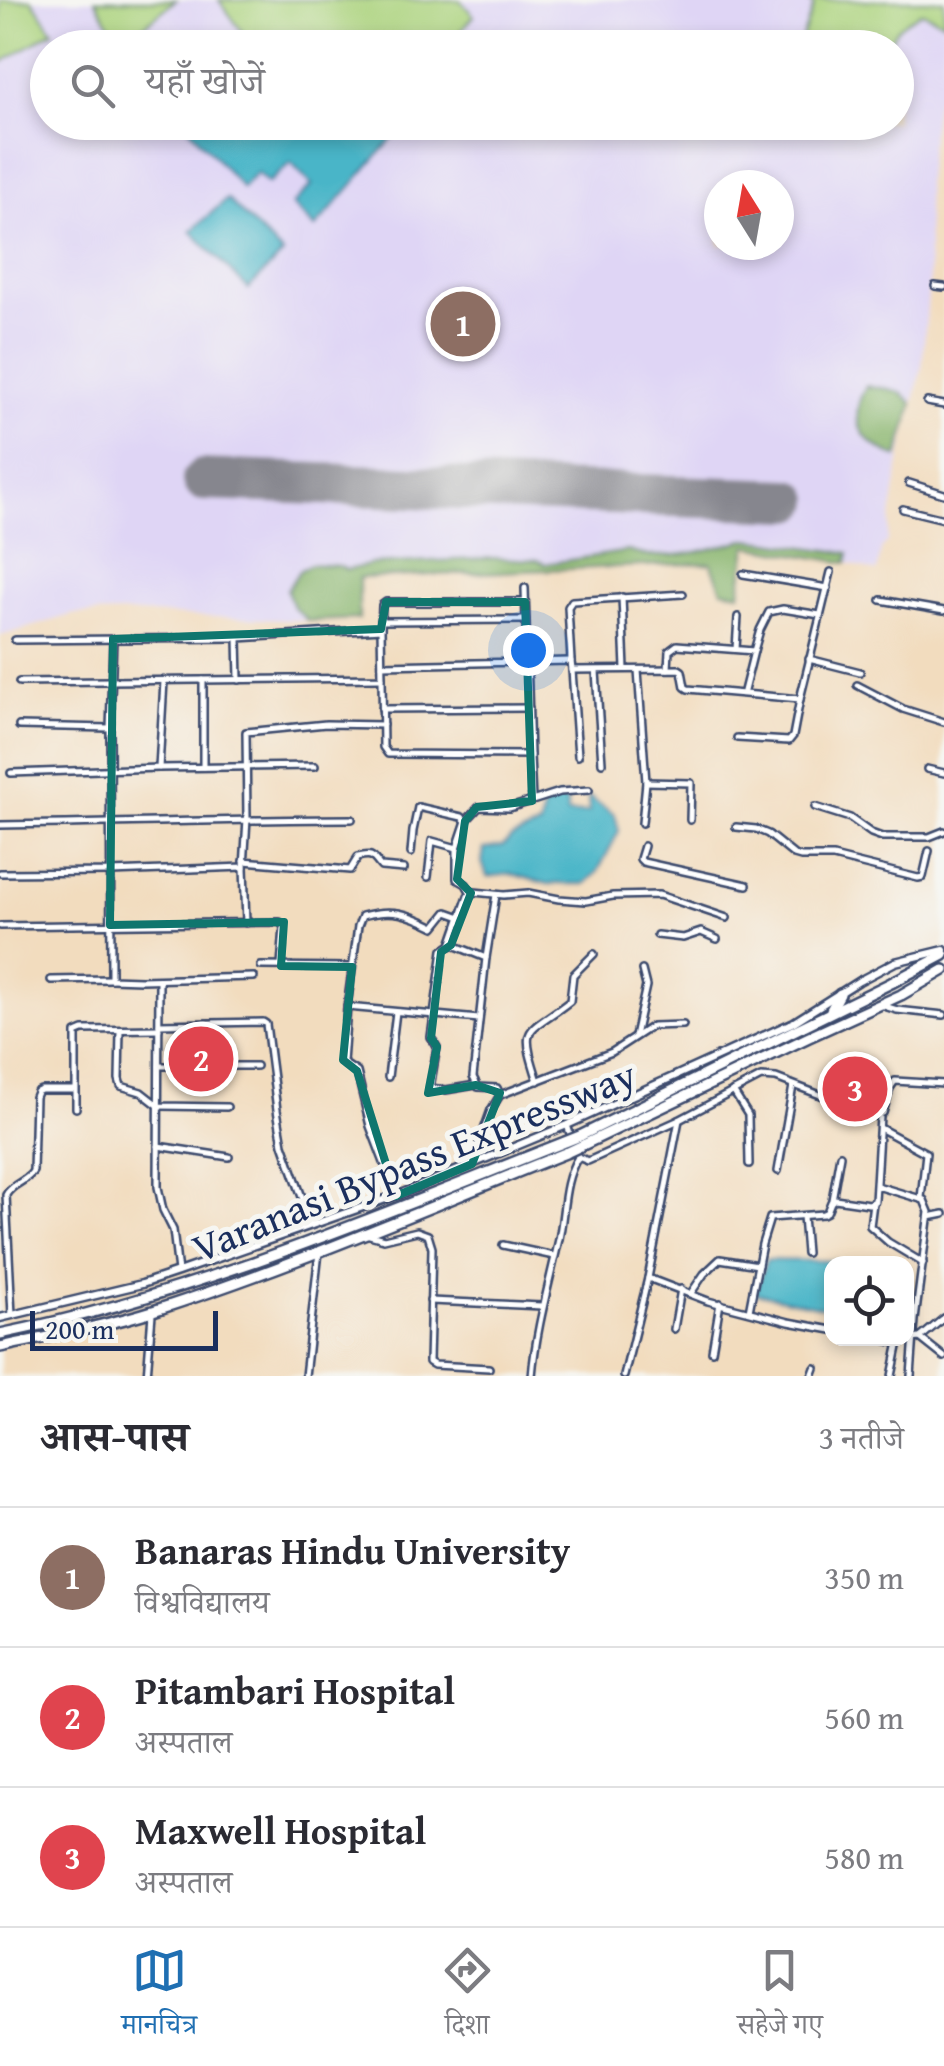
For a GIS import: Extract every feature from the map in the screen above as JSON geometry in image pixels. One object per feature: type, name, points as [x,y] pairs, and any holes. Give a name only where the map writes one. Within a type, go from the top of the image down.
[{"type":"highway","name":"Varanasi Bypass Expressway","points":[[0,1347],[152,1311],[318,1252],[571,1150],[582,1140],[829,1012],[892,984],[944,952]]},
{"type":"highway","name":"Varanasi Bypass Expressway","points":[[582,1140],[901,995],[944,970]]},
{"type":"highway","points":[[829,1012],[840,994]]},
{"type":"highway","name":"Varanasi Bypass Expressway","points":[[0,1334],[138,1299],[571,1150]]},
{"type":"street","points":[[935,286],[944,286]]},
{"type":"street","points":[[927,402],[944,405]]},
{"type":"street","points":[[909,483],[944,494]]},
{"type":"street","points":[[903,509],[944,519]]},
{"type":"street","points":[[738,738],[789,741],[793,736],[832,572]]},
{"type":"street","points":[[743,574],[828,588]]},
{"type":"street","points":[[525,588],[532,801]]},
{"type":"street","points":[[578,756],[569,603],[683,594]]},
{"type":"street","points":[[622,598],[624,670]]},
{"type":"street","points":[[881,600],[944,611]]},
{"type":"street","points":[[525,602],[382,605],[383,747],[388,754],[530,755]]},
{"type":"street","points":[[744,692],[768,612],[782,609],[820,615]]},
{"type":"street","points":[[736,649],[738,617]]},
{"type":"street","points":[[382,621],[526,620]]},
{"type":"street","points":[[15,640],[238,638],[381,629]]},
{"type":"street","points":[[238,638],[239,680]]},
{"type":"street","points":[[111,979],[113,639]]},
{"type":"street","points":[[668,668],[670,651],[677,644],[754,651]]},
{"type":"street","points":[[809,659],[860,672]]},
{"type":"street","points":[[382,664],[571,661]]},
{"type":"street","points":[[572,670],[668,668],[682,671],[684,687],[688,689],[800,699]]},
{"type":"street","points":[[596,670],[602,763]]},
{"type":"street","points":[[638,670],[646,782],[642,822]]},
{"type":"street","points":[[19,682],[382,678]]},
{"type":"street","points":[[203,768],[204,680]]},
{"type":"street","points":[[159,768],[164,681]]},
{"type":"street","points":[[856,685],[903,709],[944,722]]},
{"type":"street","points":[[382,709],[528,708]]},
{"type":"street","points":[[246,923],[245,736],[250,730],[326,724],[383,725]]},
{"type":"street","points":[[19,726],[110,728]]},
{"type":"street","points":[[11,773],[314,766]]},
{"type":"street","points":[[927,769],[944,773]]},
{"type":"street","points":[[646,782],[691,783],[690,820]]},
{"type":"street","points":[[471,892],[457,879],[457,848],[466,821],[480,807],[509,808],[550,794],[590,790]]},
{"type":"street","points":[[814,807],[850,818],[871,834],[882,837],[929,837],[944,831]]},
{"type":"street","points":[[411,853],[418,808],[462,816],[466,821]]},
{"type":"street","points":[[0,825],[352,819]]},
{"type":"street","points":[[736,826],[768,834],[800,858],[833,857],[918,878],[923,876],[930,851]]},
{"type":"street","points":[[428,877],[432,841],[457,848]]},
{"type":"street","points":[[644,846],[640,859],[643,862],[747,885]]},
{"type":"street","points":[[0,873],[111,872],[244,864],[350,870],[358,857],[370,855],[381,867],[404,869]]},
{"type":"street","points":[[471,892],[528,893],[586,901],[660,895],[727,918]]},
{"type":"street","points":[[471,892],[452,945],[441,954],[431,1037],[437,1047],[430,1088],[446,1090],[476,1085]]},
{"type":"street","points":[[496,894],[473,1077],[476,1085],[497,1088],[500,1096]]},
{"type":"street","points":[[396,1196],[370,1126],[357,1070],[343,1063],[358,926],[362,916],[401,913],[435,927],[447,912],[461,917]]},
{"type":"street","points":[[0,926],[282,924],[281,966]]},
{"type":"street","points":[[657,935],[681,938],[701,932],[716,938]]},
{"type":"street","points":[[452,945],[486,958]]},
{"type":"street","points":[[0,1318],[142,1284],[396,1196],[794,1022],[858,980],[895,962],[944,952]]},
{"type":"street","points":[[538,1081],[528,1048],[531,1030],[570,1001],[573,976],[594,954]]},
{"type":"street","points":[[261,966],[352,967]]},
{"type":"street","points":[[634,1039],[646,986],[642,970]]},
{"type":"street","points":[[52,980],[254,977]]},
{"type":"street","points":[[159,980],[158,1187],[163,1210],[174,1230],[178,1272]]},
{"type":"street","points":[[878,1004],[944,1015]]},
{"type":"street","points":[[348,1008],[478,1019]]},
{"type":"street","points":[[388,1077],[396,1012]]},
{"type":"street","points":[[76,1108],[76,1033],[262,1022],[266,1024],[283,1144],[312,1225]]},
{"type":"street","points":[[472,1164],[500,1096],[608,1054],[652,1026],[683,1025]]},
{"type":"street","points":[[120,1030],[119,1083],[124,1088],[141,1092],[159,1106],[227,1107]]},
{"type":"street","points":[[159,1066],[256,1066]]},
{"type":"street","points":[[571,1150],[584,1160],[595,1159],[762,1077],[776,1078],[880,1116]]},
{"type":"street","points":[[923,1263],[870,1226],[877,1186],[880,1116],[895,1081],[944,1084]]},
{"type":"street","points":[[778,1170],[793,1086]]},
{"type":"street","points":[[12,1315],[4,1190],[33,1170],[37,1092],[75,1090]]},
{"type":"street","points":[[732,1091],[748,1116],[749,1164]]},
{"type":"street","points":[[624,1376],[679,1120]]},
{"type":"street","points":[[532,1376],[568,1177],[571,1150],[566,1124]]},
{"type":"street","points":[[880,1128],[926,1153],[921,1198]]},
{"type":"street","points":[[158,1146],[229,1157]]},
{"type":"street","points":[[750,1311],[768,1220],[827,1212],[840,1154]]},
{"type":"street","points":[[877,1186],[921,1198],[928,1206],[912,1376]]},
{"type":"street","points":[[832,1200],[873,1203]]},
{"type":"street","points":[[929,1216],[944,1214]]},
{"type":"street","points":[[803,1216],[806,1253]]},
{"type":"street","points":[[364,1234],[384,1239],[417,1231],[428,1236],[432,1248],[430,1364],[489,1368]]},
{"type":"street","points":[[503,1245],[554,1256]]},
{"type":"street","points":[[305,1376],[318,1252]]},
{"type":"street","points":[[691,1293],[720,1259],[758,1265]]},
{"type":"street","points":[[648,1278],[720,1304],[824,1328]]},
{"type":"street","points":[[674,1328],[681,1289]]},
{"type":"street","points":[[430,1301],[542,1306]]},
{"type":"street","points":[[712,1351],[720,1304]]},
{"type":"street","points":[[147,1376],[152,1311]]},
{"type":"street","points":[[914,1339],[944,1318]]},
{"type":"street","points":[[918,1338],[944,1357]]},
{"type":"street","points":[[892,1376],[898,1346]]},
{"type":"street","points":[[812,1376],[815,1368]]},
{"type":"highlighted area","points":[[386,602],[525,602],[532,801],[477,807],[465,821],[457,879],[471,893],[451,945],[441,952],[431,1038],[437,1047],[428,1093],[476,1085],[500,1093],[472,1164],[396,1196],[357,1071],[343,1060],[352,967],[281,966],[284,922],[110,925],[113,639],[381,629]]},
{"type":"shaded area","points":[[0,0],[944,0],[944,85],[935,105],[926,179],[929,282],[922,366],[887,541],[877,572],[747,546],[740,593],[722,590],[711,563],[359,578],[359,619],[308,621],[74,614],[0,636]]},
{"type":"green space","points":[[0,0],[32,0],[52,30],[30,30],[30,45],[1,63]]},
{"type":"green space","points":[[95,0],[176,0],[138,30],[113,30]]},
{"type":"green space","points":[[219,0],[460,0],[474,16],[462,30],[241,30]]},
{"type":"green space","points":[[806,0],[944,0],[944,22],[922,12],[897,30],[805,30],[814,5]]},
{"type":"green space","points":[[866,386],[897,392],[913,404],[898,457],[875,445],[861,430],[858,410]]},
{"type":"green space","points":[[747,539],[849,553],[847,563],[747,546],[740,593],[722,590],[711,563],[359,578],[359,619],[308,621],[293,607],[287,590],[299,571],[311,564],[347,570],[372,564],[495,558],[538,560],[545,564],[628,551],[672,556]]},
{"type":"water","points":[[200,140],[391,140],[315,228],[292,205],[312,185],[291,163],[268,183],[257,173],[242,188]]},
{"type":"water","points":[[227,199],[283,254],[248,289],[191,231]]},
{"type":"water","points":[[566,796],[568,814],[589,812],[588,796],[615,815],[619,831],[597,873],[585,884],[548,884],[511,874],[487,877],[482,862],[484,849],[503,846],[511,838],[540,826],[544,802]]},
{"type":"water","points":[[766,1260],[824,1261],[824,1308],[755,1293]]},
{"type":"runway","points":[[203,480],[790,500]]},
{"type":"place","name":"Banaras Hindu University","points":[[463,324]]},
{"type":"place","name":"Pitambari Hospital","points":[[201,1059]]},
{"type":"place","name":"Maxwell Hospital","points":[[855,1089]]}]
